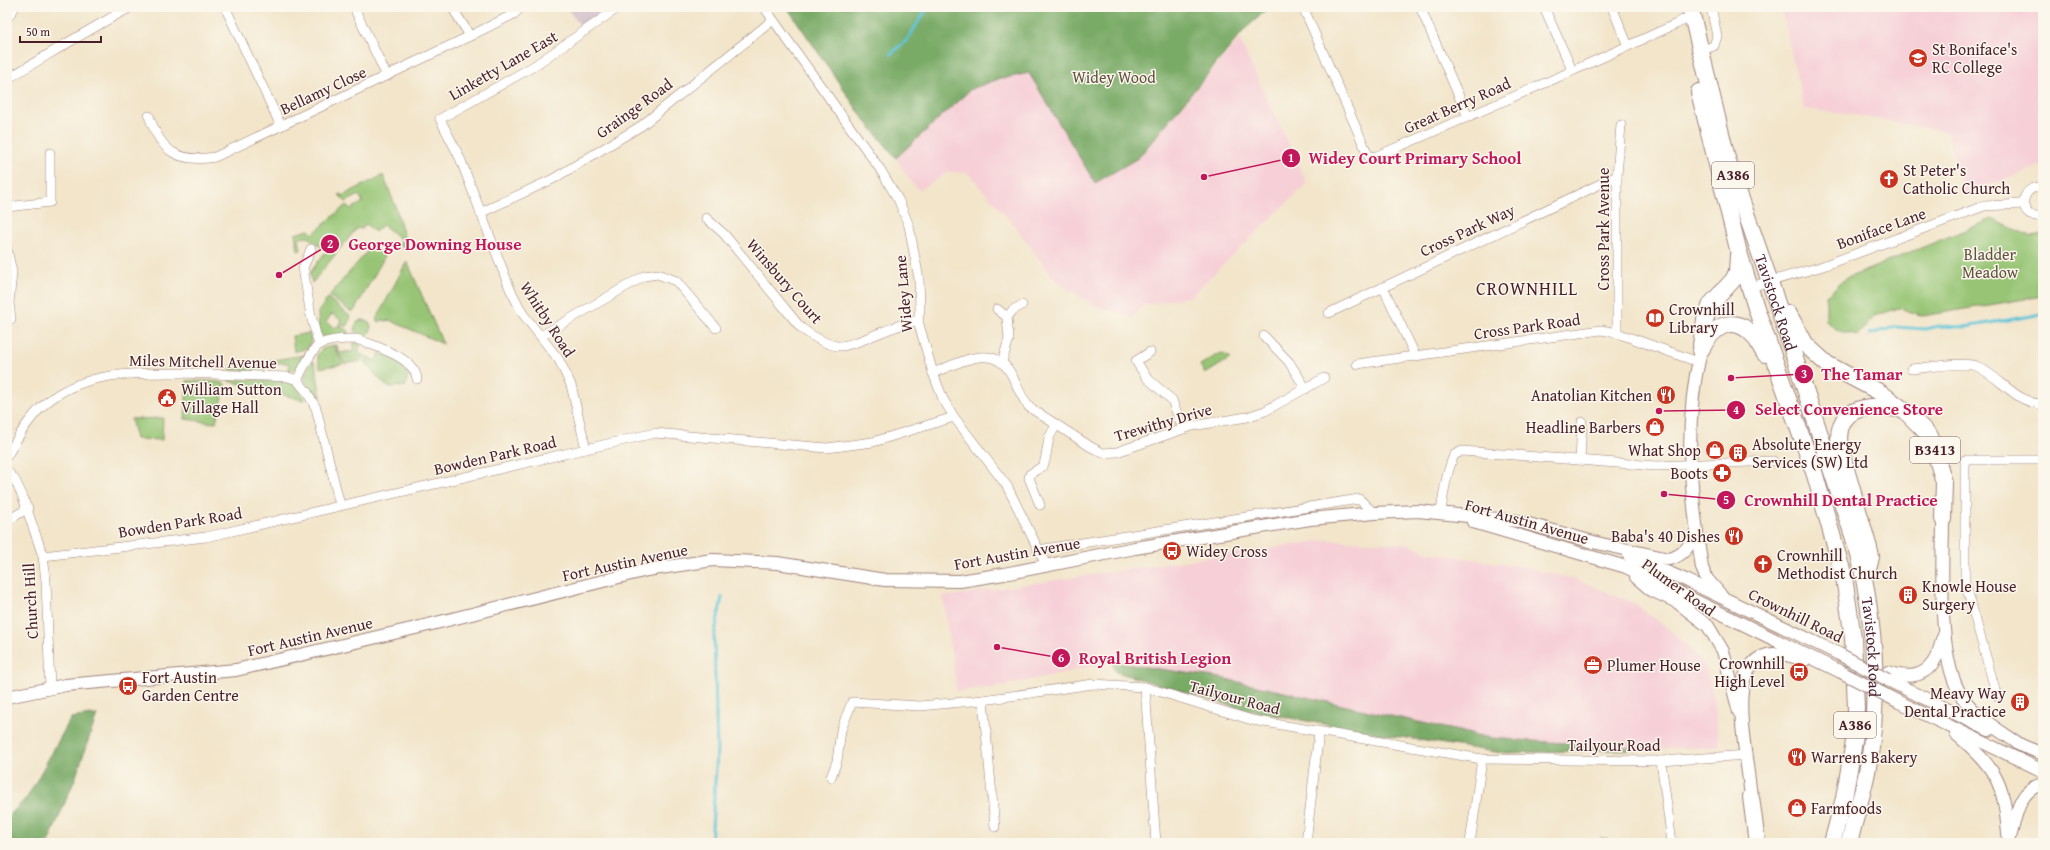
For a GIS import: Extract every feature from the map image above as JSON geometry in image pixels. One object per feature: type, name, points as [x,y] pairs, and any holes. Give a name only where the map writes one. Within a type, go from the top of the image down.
[{"type":"highway","name":"A386","points":[[1684,11],[1694,50]]},
{"type":"highway","name":"Tavistock Road","points":[[1694,50],[1714,159],[1738,249],[1786,395],[1815,475],[1844,577],[1853,638],[1856,707],[1855,736],[1850,765],[1832,843]]},
{"type":"highway","name":"Tavistock Road","points":[[1694,50],[1728,162],[1771,284],[1859,554],[1865,581],[1873,623],[1876,681],[1867,771],[1849,843]]},
{"type":"highway","points":[[1699,356],[1705,320],[1712,304],[1730,284],[1737,272],[1738,249]]},
{"type":"highway","points":[[1771,284],[1782,298],[1790,318],[1806,345],[1827,364],[1862,382],[1905,411]]},
{"type":"highway","points":[[1699,356],[1712,332],[1724,325],[1741,326],[1754,336],[1786,395]]},
{"type":"highway","points":[[1865,581],[1871,557],[1838,441],[1839,433],[1843,422],[1850,415],[1862,408],[1876,406],[1905,411]]},
{"type":"highway","name":"B3413","points":[[1905,411],[1930,436],[1944,482],[1943,519]]},
{"type":"highway","points":[[1820,843],[1840,787],[1850,765]]},
{"type":"highway","points":[[1859,843],[1865,824],[1867,771]]},
{"type":"highway","points":[[1750,797],[1757,842]]},
{"type":"main road","points":[[1699,356],[1693,385],[1690,466],[1696,532],[1702,568],[1707,579],[1723,598]]},
{"type":"main road","name":"Fort Austin Avenue","points":[[7,697],[66,685],[236,670],[420,627],[647,570],[713,560],[777,563],[885,580],[916,582],[960,581],[1135,548],[1310,519],[1374,513],[1418,511],[1518,521],[1597,543],[1669,559],[1679,557],[1686,552],[1696,532]]},
{"type":"main road","name":"Fort Austin Avenue","points":[[1441,513],[1626,567]]},
{"type":"main road","name":"B3413","points":[[1943,519],[1944,625],[1948,662],[1954,681],[1963,698],[1982,718],[2024,747]]},
{"type":"main road","name":"Crownhill Road","points":[[1597,543],[1688,581],[1843,656],[1888,676],[2024,747],[2043,754]]},
{"type":"main road","name":"Crownhill Road","points":[[1626,567],[1899,702],[1941,721],[2016,760],[2043,771]]},
{"type":"main road","name":"Plumer Road","points":[[1626,567],[1651,590],[1677,602],[1708,626],[1723,651],[1742,723],[1747,755],[1750,797]]},
{"type":"main road","name":"B3413","points":[[1888,676],[1908,676],[1927,670],[1932,665],[1939,651],[1944,625]]},
{"type":"main road","name":"Plumer Road","points":[[1742,723],[1743,684],[1747,670],[1756,661],[1764,656],[1778,653],[1828,666]]},
{"type":"main road","points":[[1941,721],[1975,750],[1998,779],[2004,796],[2009,843]]},
{"type":"main road","points":[[2009,843],[2019,803],[2030,789],[2043,784]]},
{"type":"street","points":[[7,18],[15,7]]},
{"type":"street","points":[[7,79],[74,40],[99,23],[131,7]]},
{"type":"street","points":[[225,7],[281,126]]},
{"type":"street","points":[[452,7],[470,36]]},
{"type":"street","name":"Bellamy Close","points":[[149,116],[154,134],[161,144],[171,152],[185,158],[215,156],[388,76],[514,14],[521,7]]},
{"type":"street","name":"Linketty Lane East","points":[[440,119],[534,66],[619,7]]},
{"type":"street","name":"Widey Lane","points":[[764,7],[880,169],[899,201],[909,226],[919,279],[920,309],[918,321],[933,373],[943,399],[954,416],[1007,486],[1046,566]]},
{"type":"street","name":"Great Berry Road","points":[[1303,7],[1369,157],[1377,156],[1676,24],[1684,11]]},
{"type":"street","points":[[1420,7],[1468,116]]},
{"type":"street","points":[[1544,7],[1572,70]]},
{"type":"street","points":[[1612,7],[1628,46]]},
{"type":"street","points":[[1694,50],[1714,46],[1717,36],[1711,7]]},
{"type":"street","points":[[356,12],[388,76]]},
{"type":"street","name":"Grainge Road","points":[[480,213],[553,179],[641,126],[773,20]]},
{"type":"street","name":"Whitby Road","points":[[440,119],[460,158],[510,288],[523,314],[559,360],[571,385],[586,449]]},
{"type":"street","name":"Cross Park Avenue","points":[[1617,332],[1617,176],[1620,125]]},
{"type":"street","points":[[7,207],[50,202],[50,153]]},
{"type":"street","name":"Cross Park Way","points":[[1329,313],[1617,176]]},
{"type":"street","points":[[2043,187],[2038,186],[2030,189],[2024,196],[2023,204],[2030,215],[2038,218],[2043,217]]},
{"type":"street","name":"Boniface Lane","points":[[1750,287],[1771,284],[1984,206],[2023,204]]},
{"type":"street","name":"Winsbury Court","points":[[706,218],[724,234],[801,328],[814,337],[839,346],[850,344],[905,322],[918,321]]},
{"type":"street","points":[[7,249],[12,272],[9,304],[11,319]]},
{"type":"street","points":[[311,249],[303,268],[311,316],[319,345]]},
{"type":"street","points":[[541,336],[644,276],[658,274],[676,281],[716,328]]},
{"type":"street","points":[[1383,287],[1416,357]]},
{"type":"street","points":[[933,373],[978,356],[990,357],[1002,362],[1009,339],[1007,317],[1013,310],[1022,305]]},
{"type":"street","points":[[997,310],[1007,317]]},
{"type":"street","name":"Cross Park Road","points":[[1357,364],[1416,357],[1601,330],[1617,332],[1699,356]]},
{"type":"street","points":[[1264,336],[1289,362],[1306,389]]},
{"type":"street","points":[[296,380],[319,345],[332,341],[356,339],[400,357],[412,366],[417,379]]},
{"type":"street","points":[[1150,352],[1136,362],[1147,378],[1172,400],[1183,429]]},
{"type":"street","name":"Trewithy Drive","points":[[1002,362],[1014,379],[1021,398],[1029,407],[1103,453],[1117,452],[1204,423],[1253,415],[1265,411],[1324,378]]},
{"type":"street","points":[[1911,369],[1952,365],[1975,365],[1995,377],[2023,400],[2043,404]]},
{"type":"street","name":"Miles Mitchell Avenue","points":[[7,456],[29,420],[51,399],[70,388],[93,380],[130,373],[233,375],[288,378],[296,380],[307,392],[316,408],[340,505]]},
{"type":"street","name":"Bowden Park Road","points":[[43,556],[206,537],[655,433],[827,448],[873,442],[954,416]]},
{"type":"street","points":[[1580,460],[1582,422]]},
{"type":"street","points":[[1040,505],[1029,478],[1030,474],[1043,466],[1049,438],[1056,425]]},
{"type":"street","points":[[1441,513],[1451,461],[1454,455],[1462,451],[1656,466],[1690,466],[1774,461]]},
{"type":"street","points":[[1997,696],[1965,582],[1965,460],[2043,460]]},
{"type":"street","name":"Church Hill","points":[[7,471],[15,480],[28,508],[43,556],[46,582],[50,689]]},
{"type":"street","name":"Fort Austin Avenue","points":[[1038,550],[1359,499],[1374,513]]},
{"type":"street","points":[[7,521],[28,508]]},
{"type":"street","name":"Tailyour Road","points":[[831,778],[837,761],[841,730],[852,702],[920,706],[983,700],[1092,684],[1145,687],[1252,720],[1482,759],[1661,761],[1747,755]]},
{"type":"street","points":[[1145,687],[1156,843]]},
{"type":"street","points":[[983,700],[995,827]]},
{"type":"street","points":[[1306,843],[1319,732]]},
{"type":"street","points":[[1470,843],[1482,759]]},
{"type":"street","points":[[1661,761],[1672,843]]},
{"type":"shaded area","points":[[573,7],[611,7],[582,28],[569,11]]},
{"type":"shaded area","name":"St Boniface's RC College","points":[[1781,7],[2043,7],[2043,165],[1965,195],[1947,132],[1854,115],[1804,109]]},
{"type":"shaded area","points":[[1239,39],[1307,183],[1191,296],[1144,305],[1132,318],[1091,304],[1054,279],[1015,226],[968,173],[949,172],[919,190],[911,182],[896,158],[971,89],[996,80],[1029,73],[1095,183],[1138,158]]},
{"type":"shaded area","points":[[1325,540],[1408,544],[1427,552],[1530,568],[1576,580],[1634,603],[1670,630],[1702,661],[1712,689],[1720,747],[1651,749],[1490,738],[1221,678],[1112,662],[998,687],[957,691],[943,597]]},
{"type":"green space","name":"Widey Wood","points":[[787,7],[1270,7],[1245,29],[1138,158],[1095,183],[1029,73],[996,80],[971,89],[896,158],[863,118]]},
{"type":"green space","points":[[383,175],[395,205],[408,251],[399,245],[402,240],[383,225],[375,232],[366,224],[362,229],[357,228],[312,283],[310,273],[326,251],[308,237],[299,238],[301,250],[298,251],[295,234],[309,230],[313,234],[346,205],[351,209],[363,202],[359,195],[346,202],[339,195],[341,194],[342,196]]},
{"type":"green space","name":"Bladder Meadow","points":[[1992,219],[2032,237],[2043,235],[2043,296],[1923,316],[1899,308],[1874,316],[1858,335],[1839,331],[1826,321],[1826,296],[1845,279]]},
{"type":"green space","points":[[371,247],[385,256],[354,311],[350,311],[329,296]]},
{"type":"green space","points":[[407,261],[443,344],[389,320],[382,320],[380,322],[376,320]]},
{"type":"green space","points":[[328,298],[351,317],[346,327],[339,323],[341,320],[332,314],[326,322],[335,328],[338,325],[349,332],[346,336],[325,338],[319,333],[318,312]]},
{"type":"green space","points":[[363,320],[370,325],[371,328],[366,335],[363,336],[356,331],[355,328],[360,321]]},
{"type":"green space","points":[[309,333],[311,341],[308,348],[294,352],[292,336]]},
{"type":"green space","points":[[354,342],[361,344],[358,352],[363,355],[361,361],[345,364],[334,345],[337,345],[339,353],[354,351]]},
{"type":"green space","points":[[333,345],[343,364],[320,368],[317,355],[322,349]]},
{"type":"green space","points":[[380,353],[397,361],[405,368],[407,373],[406,386],[389,387],[385,385],[364,362],[365,356],[376,361]]},
{"type":"green space","points":[[1221,353],[1231,358],[1205,374],[1200,365]]},
{"type":"green space","points":[[305,356],[297,368],[289,371],[289,363],[265,363],[265,371],[231,370],[230,367]]},
{"type":"green space","points":[[313,361],[315,363],[321,397],[314,395],[305,378],[305,374]]},
{"type":"green space","points":[[229,379],[287,381],[295,384],[305,399],[303,400],[229,381]]},
{"type":"green space","points":[[187,381],[213,381],[224,383],[225,385],[216,422],[213,423],[185,419]]},
{"type":"green space","points":[[163,418],[162,440],[136,439],[131,419]]},
{"type":"green space","points":[[1112,662],[1221,678],[1490,738],[1651,749],[1502,753],[1362,731],[1246,710],[1116,672]]},
{"type":"green space","points":[[97,715],[75,779],[48,843],[7,843],[7,818],[28,796],[71,718]]},
{"type":"waterway","points":[[891,54],[907,40],[928,7]]},
{"type":"waterway","points":[[1869,334],[1896,327],[1925,329],[1938,326],[1965,327],[2043,314]]},
{"type":"waterway","points":[[711,843],[717,752],[714,637],[722,597]]},
{"type":"place","name":"St Boniface's RC College","points":[[1918,58]]},
{"type":"place","name":"Widey Court Primary School","points":[[1204,177]]},
{"type":"place","name":"St Peter's Catholic Church","points":[[1889,179]]},
{"type":"place","name":"George Downing House","points":[[279,275]]},
{"type":"place","name":"Crownhill Library","points":[[1655,318]]},
{"type":"place","name":"The Tamar","points":[[1731,378]]},
{"type":"place","name":"Anatolian Kitchen","points":[[1666,395]]},
{"type":"place","name":"William Sutton Village Hall","points":[[167,398]]},
{"type":"place","name":"Select Convenience Store","points":[[1659,411]]},
{"type":"place","name":"Headline Barbers","points":[[1655,427]]},
{"type":"place","name":"What Shop","points":[[1715,450]]},
{"type":"place","name":"Absolute Energy Services (SW) Ltd","points":[[1738,453]]},
{"type":"place","name":"Boots","points":[[1722,473]]},
{"type":"place","name":"Crownhill Dental Practice","points":[[1664,494]]},
{"type":"place","name":"Baba's 40 Dishes","points":[[1734,536]]},
{"type":"place","name":"Widey Cross","points":[[1172,551]]},
{"type":"place","name":"Crownhill Methodist Church","points":[[1763,564]]},
{"type":"place","name":"Knowle House Surgery","points":[[1908,595]]},
{"type":"place","name":"Royal British Legion","points":[[997,647]]},
{"type":"place","name":"Plumer House","points":[[1593,665]]},
{"type":"place","name":"Crownhill High Level","points":[[1799,672]]},
{"type":"place","name":"Fort Austin Garden Centre","points":[[128,686]]},
{"type":"place","name":"Meavy Way Dental Practice","points":[[2020,702]]},
{"type":"place","name":"Warrens Bakery","points":[[1797,757]]},
{"type":"place","name":"Farmfoods","points":[[1797,808]]},
{"type":"district","name":"CROWNHILL","points":[[1527,289]]}]
